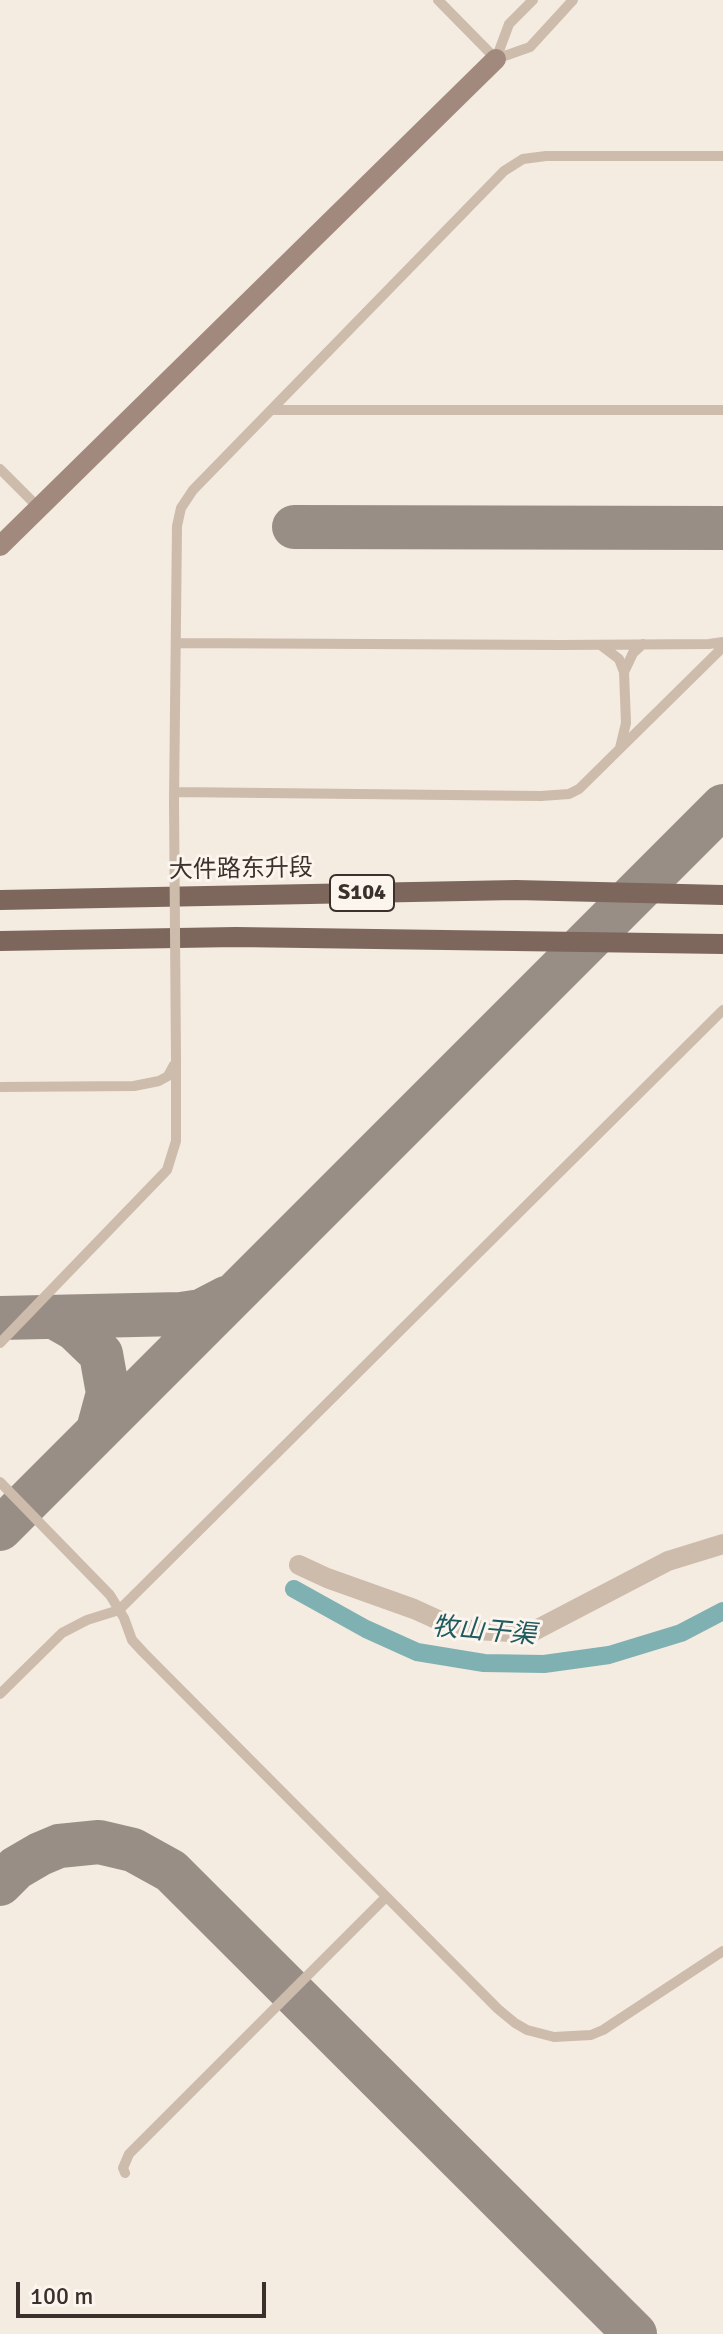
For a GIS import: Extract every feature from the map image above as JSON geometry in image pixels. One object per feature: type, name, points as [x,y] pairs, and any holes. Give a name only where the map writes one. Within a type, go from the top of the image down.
[{"type":"main road","name":"大件路东升段","points":[[0,900],[516,890],[723,895]]},
{"type":"main road","name":"S104","points":[[0,941],[236,937],[723,944]]},
{"type":"street","points":[[0,546],[496,59]]},
{"type":"street","points":[[299,1565],[458,1629],[530,1633],[668,1561],[723,1544]]},
{"type":"lane","points":[[438,0],[496,59]]},
{"type":"lane","points":[[496,59],[509,24],[533,0]]},
{"type":"lane","points":[[496,59],[530,47],[573,0]]},
{"type":"lane","points":[[0,1343],[167,1170],[176,1141],[174,797],[177,526],[181,508],[193,490],[504,171],[523,159],[546,156],[723,156]]},
{"type":"lane","points":[[271,410],[723,410]]},
{"type":"lane","points":[[0,469],[40,509]]},
{"type":"lane","points":[[176,643],[723,645]]},
{"type":"lane","points":[[624,672],[633,653],[643,644]]},
{"type":"lane","points":[[599,645],[619,659],[624,672],[626,723],[619,750]]},
{"type":"lane","points":[[174,797],[569,794],[579,789],[723,645]]},
{"type":"lane","points":[[0,1694],[62,1633],[87,1620],[119,1610],[723,1010]]},
{"type":"lane","points":[[0,1087],[150,1084],[168,1076],[176,1060]]},
{"type":"lane","points":[[0,1482],[110,1595],[132,1640],[143,1652],[506,2017],[527,2030],[554,2037],[582,2036],[603,2030],[723,1951]]},
{"type":"lane","points":[[125,2173],[123,2168],[129,2154],[386,1897]]},
{"type":"waterway","name":"牧山干渠","points":[[294,1589],[366,1629],[417,1652],[484,1663],[544,1664],[609,1655],[681,1633],[723,1611]]},
{"type":"taxiway","points":[[294,527],[723,528]]},
{"type":"taxiway","points":[[0,1529],[723,806]]},
{"type":"taxiway","points":[[0,1318],[181,1314],[201,1311],[226,1298]]},
{"type":"taxiway","points":[[54,1317],[75,1329],[101,1354],[108,1393],[98,1430]]},
{"type":"taxiway","points":[[0,1884],[16,1868],[40,1854],[59,1846],[99,1842],[133,1850],[171,1871],[635,2334]]}]
